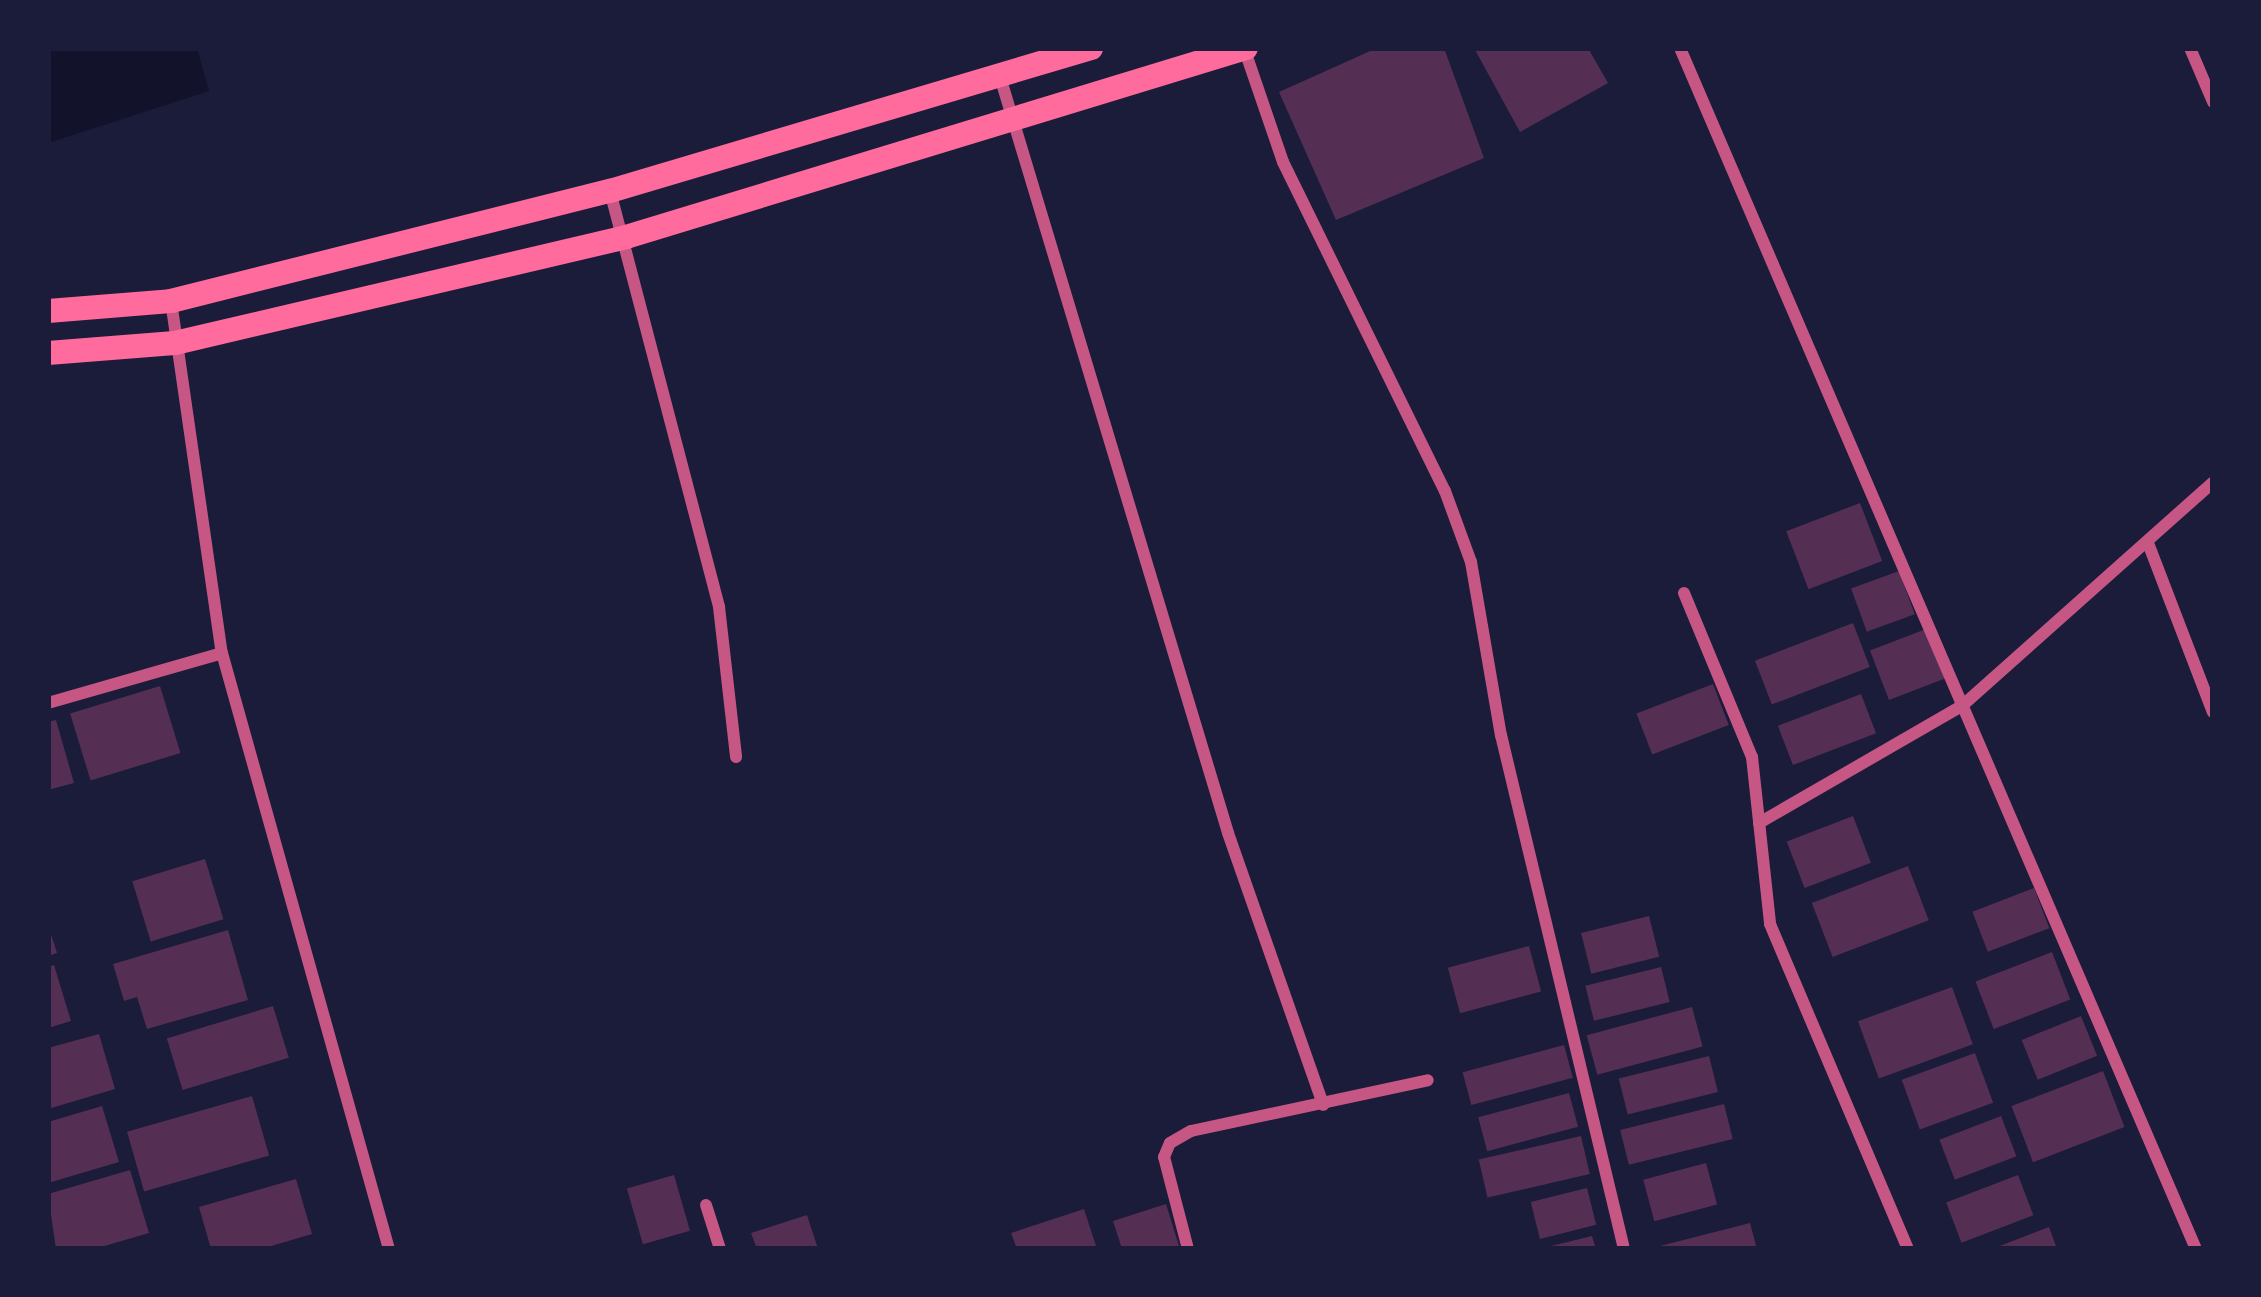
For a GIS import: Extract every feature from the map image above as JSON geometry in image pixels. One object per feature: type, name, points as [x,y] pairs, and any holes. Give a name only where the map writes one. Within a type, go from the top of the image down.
[{"type":"main road","points":[[48,311],[171,302],[610,191],[1001,80],[1091,48]]},
{"type":"main road","points":[[48,353],[175,343],[626,237],[1015,124],[1245,48]]},
{"type":"street","points":[[1245,48],[1283,162],[1445,491],[1471,562],[1501,735],[1624,1249]]},
{"type":"street","points":[[1680,48],[2196,1249]]},
{"type":"street","points":[[2190,48],[2213,102]]},
{"type":"street","points":[[1001,80],[1228,833],[1323,1105]]},
{"type":"street","points":[[610,191],[626,237],[719,608],[736,757]]},
{"type":"street","points":[[171,302],[222,653],[389,1249]]},
{"type":"street","points":[[1760,823],[1963,705],[2213,482]]},
{"type":"street","points":[[2148,543],[2213,712]]},
{"type":"street","points":[[1684,593],[1752,758],[1770,924],[1786,972],[1908,1249]]},
{"type":"street","points":[[48,703],[222,653]]},
{"type":"street","points":[[1188,1249],[1164,1157],[1170,1143],[1191,1131],[1428,1080]]},
{"type":"street","points":[[706,1204],[720,1249]]},
{"type":"shaded area","points":[[48,48],[197,48],[209,91],[48,143]]},
{"type":"building","points":[[1377,48],[1444,48],[1484,158],[1336,220],[1279,92]]},
{"type":"building","points":[[1474,48],[1588,48],[1608,83],[1520,132]]},
{"type":"building","points":[[1860,503],[1882,561],[1808,589],[1786,531]]},
{"type":"building","points":[[1899,571],[1915,614],[1867,632],[1851,588]]},
{"type":"building","points":[[1853,623],[1870,667],[1772,705],[1755,661]]},
{"type":"building","points":[[1926,629],[1945,678],[1889,700],[1870,651]]},
{"type":"building","points":[[1713,684],[1729,725],[1652,754],[1636,713]]},
{"type":"building","points":[[160,686],[180,753],[91,780],[70,713]]},
{"type":"building","points":[[1861,694],[1876,733],[1793,765],[1778,726]]},
{"type":"building","points":[[56,720],[74,783],[48,790],[48,722]]},
{"type":"building","points":[[1853,816],[1871,863],[1805,888],[1787,841]]},
{"type":"building","points":[[205,859],[223,919],[151,941],[132,881]]},
{"type":"building","points":[[1908,866],[1929,920],[1833,957],[1812,903]]},
{"type":"building","points":[[2034,888],[2049,928],[1988,952],[1972,912]]},
{"type":"building","points":[[1649,916],[1659,957],[1591,974],[1581,933]]},
{"type":"building","points":[[48,925],[57,953],[48,956]]},
{"type":"building","points":[[228,930],[248,1000],[147,1029],[137,997],[124,1001],[113,964]]},
{"type":"building","points":[[1529,946],[1541,991],[1460,1013],[1448,968]]},
{"type":"building","points":[[2052,952],[2070,1000],[1994,1029],[1975,981]]},
{"type":"building","points":[[54,965],[71,1021],[48,1028],[48,967]]},
{"type":"building","points":[[1661,967],[1670,1002],[1594,1021],[1585,986]]},
{"type":"building","points":[[1952,987],[1973,1044],[1879,1079],[1858,1021]]},
{"type":"building","points":[[273,1006],[289,1058],[183,1090],[167,1038]]},
{"type":"building","points":[[1692,1007],[1703,1047],[1597,1075],[1587,1035]]},
{"type":"building","points":[[2081,1016],[2097,1056],[2038,1080],[2022,1040]]},
{"type":"building","points":[[99,1034],[115,1089],[48,1109],[48,1048]]},
{"type":"building","points":[[1564,1045],[1573,1078],[1471,1105],[1463,1072]]},
{"type":"building","points":[[1975,1053],[1993,1103],[1920,1129],[1902,1080]]},
{"type":"building","points":[[1709,1056],[1718,1092],[1628,1114],[1619,1078]]},
{"type":"building","points":[[2103,1071],[2125,1127],[2033,1162],[2012,1106]]},
{"type":"building","points":[[1569,1093],[1578,1127],[1487,1151],[1478,1117]]},
{"type":"building","points":[[252,1096],[269,1156],[144,1191],[127,1132]]},
{"type":"building","points":[[1724,1104],[1733,1139],[1629,1165],[1620,1130]]},
{"type":"building","points":[[102,1106],[119,1162],[48,1183],[48,1122]]},
{"type":"building","points":[[2001,1116],[2016,1156],[1955,1180],[1939,1140]]},
{"type":"building","points":[[1581,1136],[1590,1174],[1487,1198],[1479,1160]]},
{"type":"building","points":[[1706,1163],[1717,1205],[1654,1221],[1643,1180]]},
{"type":"building","points":[[130,1170],[149,1233],[94,1249],[56,1249],[48,1194]]},
{"type":"building","points":[[674,1175],[690,1231],[643,1244],[627,1189]]},
{"type":"building","points":[[2018,1175],[2033,1215],[1962,1243],[1946,1203]]},
{"type":"building","points":[[296,1179],[312,1234],[261,1249],[211,1249],[199,1207]]},
{"type":"building","points":[[1587,1188],[1596,1225],[1540,1239],[1531,1202]]},
{"type":"building","points":[[1166,1204],[1180,1249],[1122,1249],[1113,1221]]},
{"type":"building","points":[[1084,1209],[1097,1249],[1017,1249],[1011,1233]]},
{"type":"building","points":[[807,1215],[818,1249],[757,1249],[751,1233]]},
{"type":"building","points":[[1750,1223],[1757,1249],[1656,1249],[1656,1247]]},
{"type":"building","points":[[2049,1227],[2057,1249],[1992,1249]]},
{"type":"building","points":[[1592,1236],[1596,1249],[1547,1249],[1547,1247]]}]
